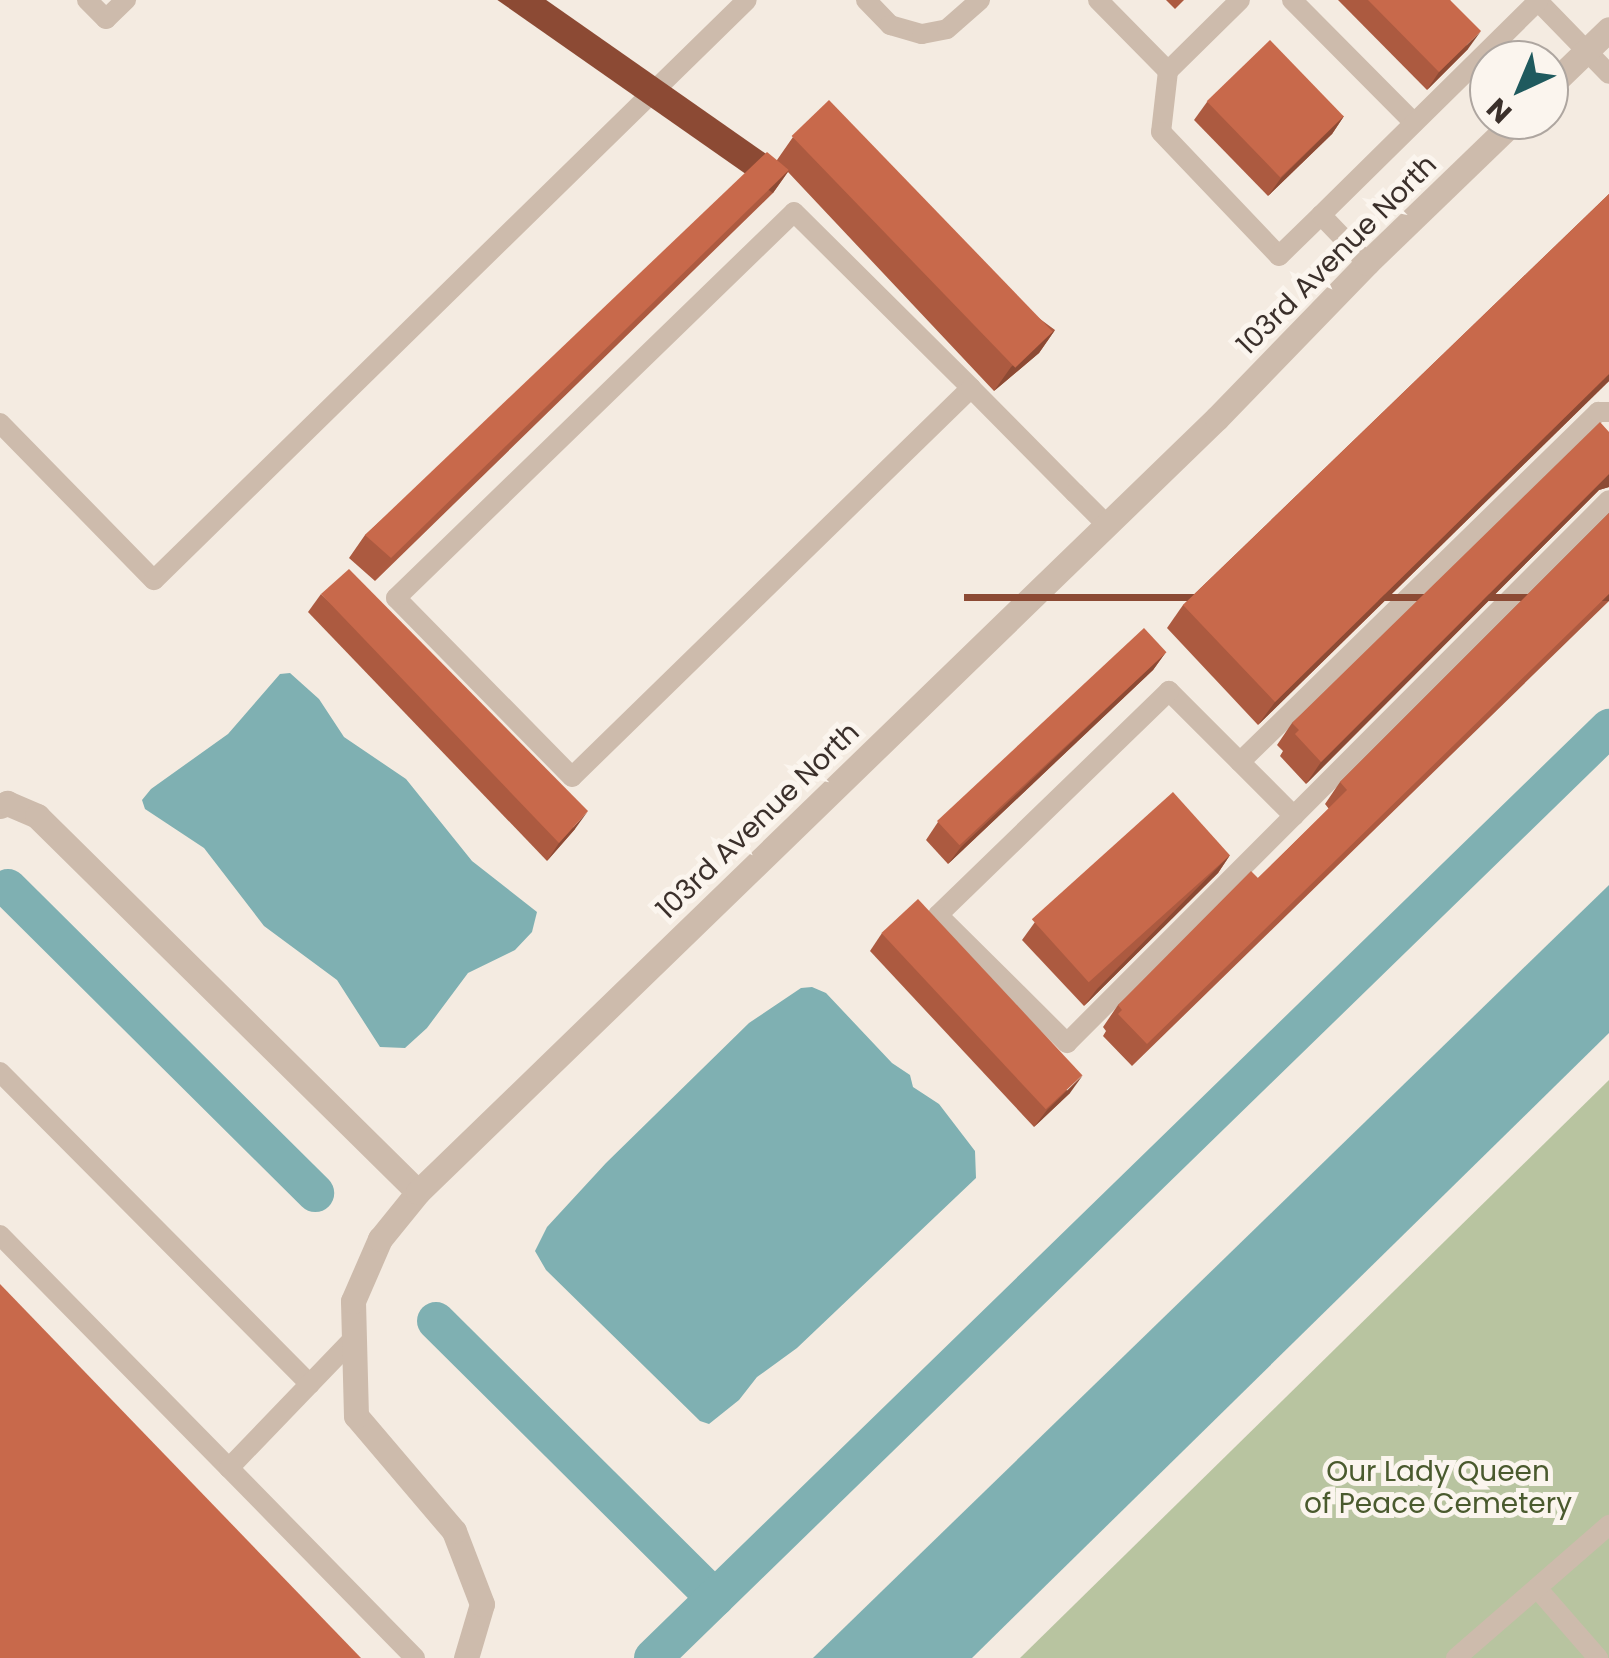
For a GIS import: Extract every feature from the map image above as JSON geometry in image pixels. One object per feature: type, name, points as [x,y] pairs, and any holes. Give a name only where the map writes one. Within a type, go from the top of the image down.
[{"type":"street","points":[[1569,68],[1609,29]]},
{"type":"street","name":"103rd Avenue North","points":[[466,1658],[482,1604],[454,1531],[356,1416],[353,1301],[380,1239],[418,1192],[1107,525],[1494,140]]},
{"type":"street","points":[[0,806],[7,803],[36,816],[418,1192]]},
{"type":"lane","points":[[88,0],[106,19],[126,0]]},
{"type":"lane","points":[[0,423],[154,580],[747,0]]},
{"type":"lane","points":[[866,0],[890,24],[922,34],[946,28],[980,0]]},
{"type":"lane","points":[[1098,0],[1168,72]]},
{"type":"lane","points":[[1240,0],[1168,72],[1161,132],[1279,256],[1537,0],[1609,74]]},
{"type":"lane","points":[[1292,0],[1414,123]]},
{"type":"lane","points":[[971,388],[572,776],[396,598],[794,212],[971,388],[1107,525]]},
{"type":"lane","points":[[1321,215],[1367,263]]},
{"type":"lane","points":[[1240,762],[1598,412],[1609,412]]},
{"type":"lane","points":[[1294,816],[1169,691],[938,916],[1066,1044],[1294,816],[1609,500]]},
{"type":"lane","points":[[0,1072],[310,1384]]},
{"type":"lane","points":[[0,1235],[415,1658]]},
{"type":"lane","points":[[229,1468],[354,1338]]},
{"type":"lane","points":[[1456,1658],[1609,1526]]},
{"type":"lane","points":[[1537,1588],[1598,1658]]},
{"type":"green space","name":"Our Lady Queen of Peace Cemetery","points":[[1609,1080],[1609,1658],[1020,1658]]},
{"type":"water","points":[[290,673],[319,699],[344,737],[406,779],[472,861],[537,912],[532,932],[515,950],[468,973],[427,1028],[405,1048],[380,1047],[337,980],[264,926],[204,848],[145,809],[142,800],[151,789],[228,734],[280,674]]},
{"type":"water","points":[[1609,885],[1609,1033],[972,1658],[813,1658]]},
{"type":"water","points":[[812,987],[826,993],[892,1063],[910,1075],[913,1087],[939,1104],[975,1151],[976,1178],[797,1348],[757,1377],[739,1400],[709,1424],[700,1421],[546,1270],[535,1251],[547,1227],[606,1163],[749,1023],[801,988]]},
{"type":"building","points":[[1368,0],[1450,0],[1481,31],[1439,72]]},
{"type":"building","points":[[1270,40],[1344,116],[1280,177],[1207,101]]},
{"type":"building","points":[[829,100],[1053,332],[1015,368],[792,136]]},
{"type":"building","points":[[767,152],[789,170],[391,558],[365,535]]},
{"type":"building","points":[[1609,194],[1609,374],[1275,702],[1183,605]]},
{"type":"building","points":[[1600,422],[1609,432],[1609,474],[1321,762],[1295,734],[1299,730],[1292,723]]},
{"type":"building","points":[[1609,513],[1609,594],[1147,1044],[1118,1014],[1122,1010],[1118,1005],[1251,871],[1258,878],[1347,790],[1340,782]]},
{"type":"building","points":[[349,569],[588,811],[559,843],[321,594]]},
{"type":"building","points":[[1144,628],[1167,652],[960,845],[937,821]]},
{"type":"building","points":[[1173,792],[1230,855],[1089,982],[1032,919]]},
{"type":"building","points":[[918,899],[1082,1075],[1046,1109],[881,933]]},
{"type":"building","points":[[0,1284],[361,1658],[0,1658]]},
{"type":"waterway","points":[[653,1658],[1609,728]]},
{"type":"waterway","points":[[8,888],[315,1193]]},
{"type":"waterway","points":[[436,1321],[715,1598]]}]
